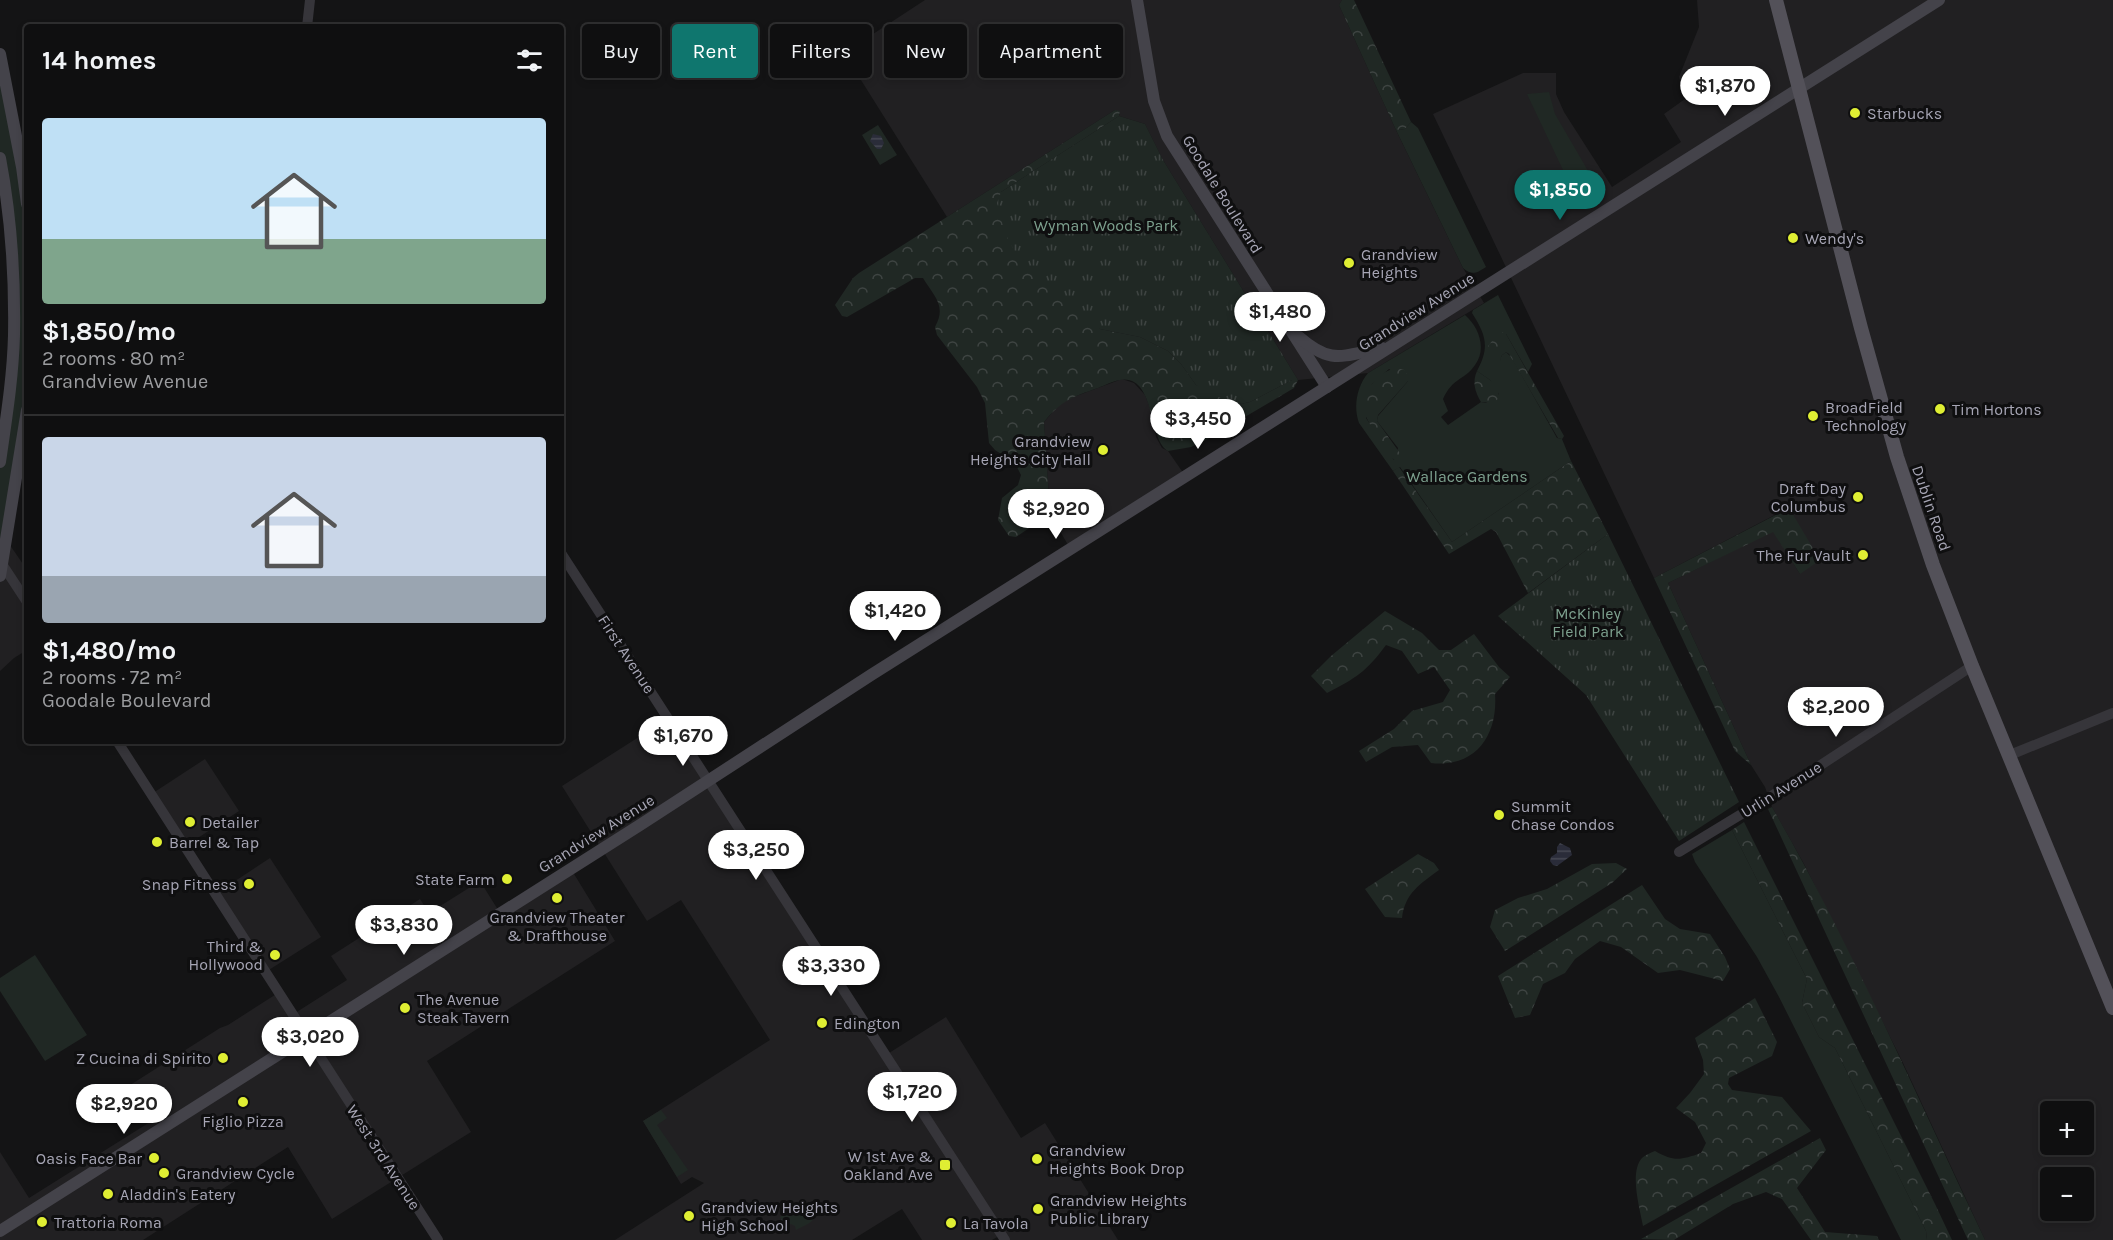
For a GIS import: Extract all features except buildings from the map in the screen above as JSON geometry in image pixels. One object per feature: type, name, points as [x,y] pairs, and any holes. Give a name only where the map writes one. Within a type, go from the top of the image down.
[{"type":"main road","name":"Goodale Boulevard","points":[[1137,0],[1154,101],[1167,136],[1327,387]]},
{"type":"main road","name":"Dublin Road","points":[[1776,0],[1897,457],[1933,565],[1972,666],[2113,1008]]},
{"type":"main road","name":"Grandview Avenue","points":[[0,1231],[1389,346],[1939,0]]},
{"type":"main road","points":[[0,54],[24,181]]},
{"type":"main road","points":[[0,158],[8,211],[14,283],[12,367],[0,462]]},
{"type":"main road","points":[[1283,320],[1313,349],[1324,355],[1344,357],[1389,346]]},
{"type":"main road","points":[[1,567],[24,428]]},
{"type":"street","points":[[307,24],[310,0]]},
{"type":"street","name":"First Avenue","points":[[564,558],[1005,1240]]},
{"type":"street","points":[[1,567],[24,598]]},
{"type":"street","name":"Urlin Avenue","points":[[1679,852],[1804,776],[1972,666]]},
{"type":"street","points":[[2010,755],[2113,713]]},
{"type":"street","name":"West 3rd Avenue","points":[[119,744],[438,1240]]},
{"type":"shaded area","points":[[925,0],[1342,0],[1339,5],[1396,130],[1463,268],[1484,303],[1368,373],[1298,380],[1163,160],[1145,124],[1119,116],[1120,112],[1115,110],[947,217],[860,78],[872,78],[872,35],[884,27],[884,78],[967,78],[967,24],[888,24]]},
{"type":"shaded area","points":[[1697,0],[2113,0],[2113,1240],[1985,1240],[1903,1063],[1804,864],[1772,807],[1765,787],[1751,765],[1668,583],[1773,531],[1800,574],[1788,508],[1654,578],[1433,114],[1523,73],[1556,73],[1556,94],[1564,112],[1612,187],[1681,142],[1664,114],[1685,99],[1679,77],[1699,27]]},
{"type":"shaded area","points":[[1122,379],[1134,383],[1145,395],[1153,416],[1156,437],[1186,477],[1071,550],[1050,514],[1044,422],[1056,408],[1068,399]]},
{"type":"shaded area","points":[[0,439],[1,532],[24,566],[24,652],[0,671]]},
{"type":"shaded area","points":[[667,719],[889,1053],[946,1017],[1021,1138],[1045,1123],[1118,1240],[1002,1240],[999,1236],[992,1240],[922,1240],[902,1209],[852,1240],[615,1240],[704,1183],[692,1177],[681,1184],[643,1121],[770,1040],[681,900],[647,921],[562,786]]},
{"type":"shaded area","points":[[205,759],[239,811],[184,847],[150,795]]},
{"type":"shaded area","points":[[270,858],[321,937],[264,973],[214,895]]},
{"type":"shaded area","points":[[571,869],[615,941],[427,1061],[471,1132],[332,1219],[288,1147],[143,1240],[0,1240],[0,1152],[29,1198],[150,1122],[127,1087],[278,993],[292,1015],[347,980],[331,956],[420,899],[429,913],[480,881],[500,913]]},
{"type":"green space","points":[[1342,0],[1354,0],[1411,122],[1405,129],[1396,130],[1339,5]]},
{"type":"green space","points":[[0,54],[24,187],[24,428],[0,576],[0,462],[14,337],[0,158]]},
{"type":"green space","points":[[1549,92],[1555,114],[1598,188],[1599,195],[1581,208],[1527,94]]},
{"type":"green space","points":[[1115,110],[1120,111],[1119,116],[1001,192],[1100,329],[1140,337],[1168,351],[1196,385],[1241,404],[1250,402],[1292,380],[1298,380],[1294,388],[1204,441],[1191,447],[1168,451],[1157,434],[1146,397],[1140,387],[1132,381],[1115,381],[1068,400],[1044,422],[1050,514],[1016,537],[1009,536],[998,520],[1002,498],[1018,485],[1021,475],[1015,463],[995,450],[989,443],[985,403],[977,387],[937,335],[935,327],[940,313],[938,301],[923,278],[915,278],[847,317],[842,316],[835,305],[859,273]]},
{"type":"green space","name":"Wyman Woods Park","points":[[1119,116],[1145,124],[1163,160],[1298,380],[1292,380],[1250,402],[1241,404],[1212,395],[1196,385],[1168,351],[1140,337],[1100,329],[1077,315],[1015,252],[1005,233],[997,203],[1001,192]]},
{"type":"green space","points":[[1411,122],[1418,128],[1486,267],[1477,272],[1472,273],[1463,268],[1396,130],[1405,129]]},
{"type":"green space","points":[[878,125],[897,155],[880,165],[862,135]]},
{"type":"green space","name":"Wallace Gardens","points":[[1498,295],[1532,364],[1528,372],[1506,334],[1501,356],[1506,352],[1512,358],[1557,438],[1562,439],[1571,461],[1452,542],[1400,467],[1393,471],[1359,423],[1356,404],[1361,384],[1368,373],[1465,315],[1480,338],[1479,359],[1471,370],[1447,392],[1443,399],[1448,411],[1441,417],[1448,425],[1481,402],[1486,403],[1499,394],[1490,380],[1477,371],[1484,355],[1485,341],[1481,328],[1472,313],[1473,310]],"holes":[[[1389,369],[1408,381],[1378,416],[1377,421],[1398,448],[1394,460],[1366,418],[1372,384]]]},
{"type":"green space","points":[[1501,332],[1506,334],[1564,436],[1562,439],[1558,438],[1509,354],[1506,352],[1501,356],[1500,362],[1494,365],[1488,364],[1486,351]]},
{"type":"green space","points":[[1397,368],[1404,370],[1408,381],[1378,415],[1377,421],[1402,456],[1399,460],[1395,460],[1376,436],[1363,408],[1366,394],[1374,382],[1385,373]]},
{"type":"green space","points":[[1477,371],[1499,390],[1498,399],[1492,403],[1481,402],[1479,398],[1474,383]]},
{"type":"green space","points":[[1571,461],[1608,534],[1528,593],[1496,532],[1491,529],[1449,554],[1393,471],[1399,467],[1452,542]]},
{"type":"green space","points":[[1789,508],[1820,560],[1800,574],[1773,532],[1668,583],[1751,765],[1735,751],[1654,578]]},
{"type":"green space","name":"McKinley Field Park","points":[[1608,534],[1739,802],[1679,841],[1586,695],[1498,616]]},
{"type":"green space","points":[[1385,611],[1422,633],[1439,650],[1451,650],[1474,634],[1499,667],[1510,677],[1495,694],[1493,723],[1488,735],[1472,754],[1447,763],[1431,763],[1418,745],[1392,747],[1366,762],[1359,751],[1394,729],[1412,711],[1443,702],[1450,690],[1434,667],[1418,674],[1402,651],[1386,645],[1360,674],[1327,693],[1311,676],[1331,656]]},
{"type":"green space","points":[[1772,807],[1856,967],[1985,1240],[1968,1240],[1768,809]]},
{"type":"green space","points":[[1744,822],[1952,1240],[1927,1240],[1926,1231],[1835,1048],[1819,1037],[1802,1003],[1807,979],[1732,830]]},
{"type":"green space","points":[[1732,830],[1807,979],[1802,1003],[1819,1037],[1835,1048],[1926,1231],[1927,1240],[1901,1240],[1779,997],[1757,957],[1695,862],[1692,854]]},
{"type":"green space","points":[[1418,854],[1434,863],[1439,870],[1410,896],[1402,918],[1385,917],[1365,889]]},
{"type":"green space","points":[[1616,863],[1627,869],[1612,883],[1505,951],[1490,927],[1495,910],[1518,898],[1547,889],[1592,864]]},
{"type":"green space","points":[[1642,885],[1665,919],[1680,929],[1710,934],[1730,969],[1723,981],[1680,970],[1658,973],[1621,947],[1600,941],[1575,959],[1565,973],[1543,984],[1530,1015],[1515,1018],[1498,976]]},
{"type":"green space","points":[[35,955],[87,1035],[45,1061],[0,991],[0,978]]},
{"type":"green space","points":[[1755,998],[1777,1042],[1772,1056],[1729,1078],[1728,1084],[1732,1090],[1782,1097],[1811,1131],[1643,1226],[1636,1181],[1638,1164],[1642,1158],[1655,1151],[1678,1159],[1688,1157],[1701,1153],[1706,1143],[1695,1122],[1676,1108],[1704,1074],[1703,1060],[1695,1038]]},
{"type":"green space","points":[[661,1110],[667,1118],[657,1125],[688,1170],[677,1177],[643,1121]]},
{"type":"green space","points":[[1820,1138],[1826,1150],[1797,1188],[1825,1232],[1877,1236],[1879,1240],[1811,1240],[1782,1199],[1766,1192],[1733,1204],[1674,1240],[1641,1239]]},
{"type":"green space","points":[[805,1203],[816,1206],[818,1214],[808,1224],[796,1230],[791,1224],[786,1227],[780,1217],[789,1210],[794,1212]]},
{"type":"water","points":[[873,134],[881,136],[884,143],[881,149],[877,149],[870,141]]},
{"type":"water","points":[[1560,843],[1570,848],[1572,855],[1557,866],[1550,861],[1551,857],[1557,853]]},
{"type":"place","name":"Starbucks","points":[[1855,113]]},
{"type":"place","name":"Wendy's","points":[[1793,238]]},
{"type":"place","name":"Grandview Heights","points":[[1349,263]]},
{"type":"place","name":"Tim Hortons","points":[[1940,409]]},
{"type":"place","name":"BroadField Technology","points":[[1813,416]]},
{"type":"place","name":"Grandview Heights City Hall","points":[[1103,450]]},
{"type":"place","name":"Draft Day Columbus","points":[[1858,497]]},
{"type":"place","name":"The Fur Vault","points":[[1863,555]]},
{"type":"place","name":"Summit Chase Condos","points":[[1499,815]]},
{"type":"place","name":"Detailer","points":[[190,822]]},
{"type":"place","name":"Barrel & Tap","points":[[157,842]]},
{"type":"place","name":"State Farm","points":[[507,879]]},
{"type":"place","name":"Snap Fitness","points":[[249,884]]},
{"type":"place","name":"Grandview Theater & Drafthouse","points":[[557,898]]},
{"type":"place","name":"Third & Hollywood","points":[[275,955]]},
{"type":"place","name":"The Avenue Steak Tavern","points":[[405,1008]]},
{"type":"place","name":"Edington","points":[[822,1023]]},
{"type":"place","name":"Z Cucina di Spirito","points":[[223,1058]]},
{"type":"place","name":"Figlio Pizza","points":[[243,1102]]},
{"type":"place","name":"Oasis Face Bar","points":[[154,1158]]},
{"type":"place","name":"Grandview Heights Book Drop","points":[[1037,1159]]},
{"type":"place","name":"W 1st Ave & Oakland Ave","points":[[945,1165]]},
{"type":"place","name":"Grandview Cycle","points":[[164,1173]]},
{"type":"place","name":"Aladdin's Eatery","points":[[108,1194]]},
{"type":"place","name":"Grandview Heights Public Library","points":[[1038,1209]]},
{"type":"place","name":"Grandview Heights High School","points":[[689,1216]]},
{"type":"place","name":"Trattoria Roma","points":[[42,1222]]},
{"type":"place","name":"La Tavola","points":[[951,1223]]}]
